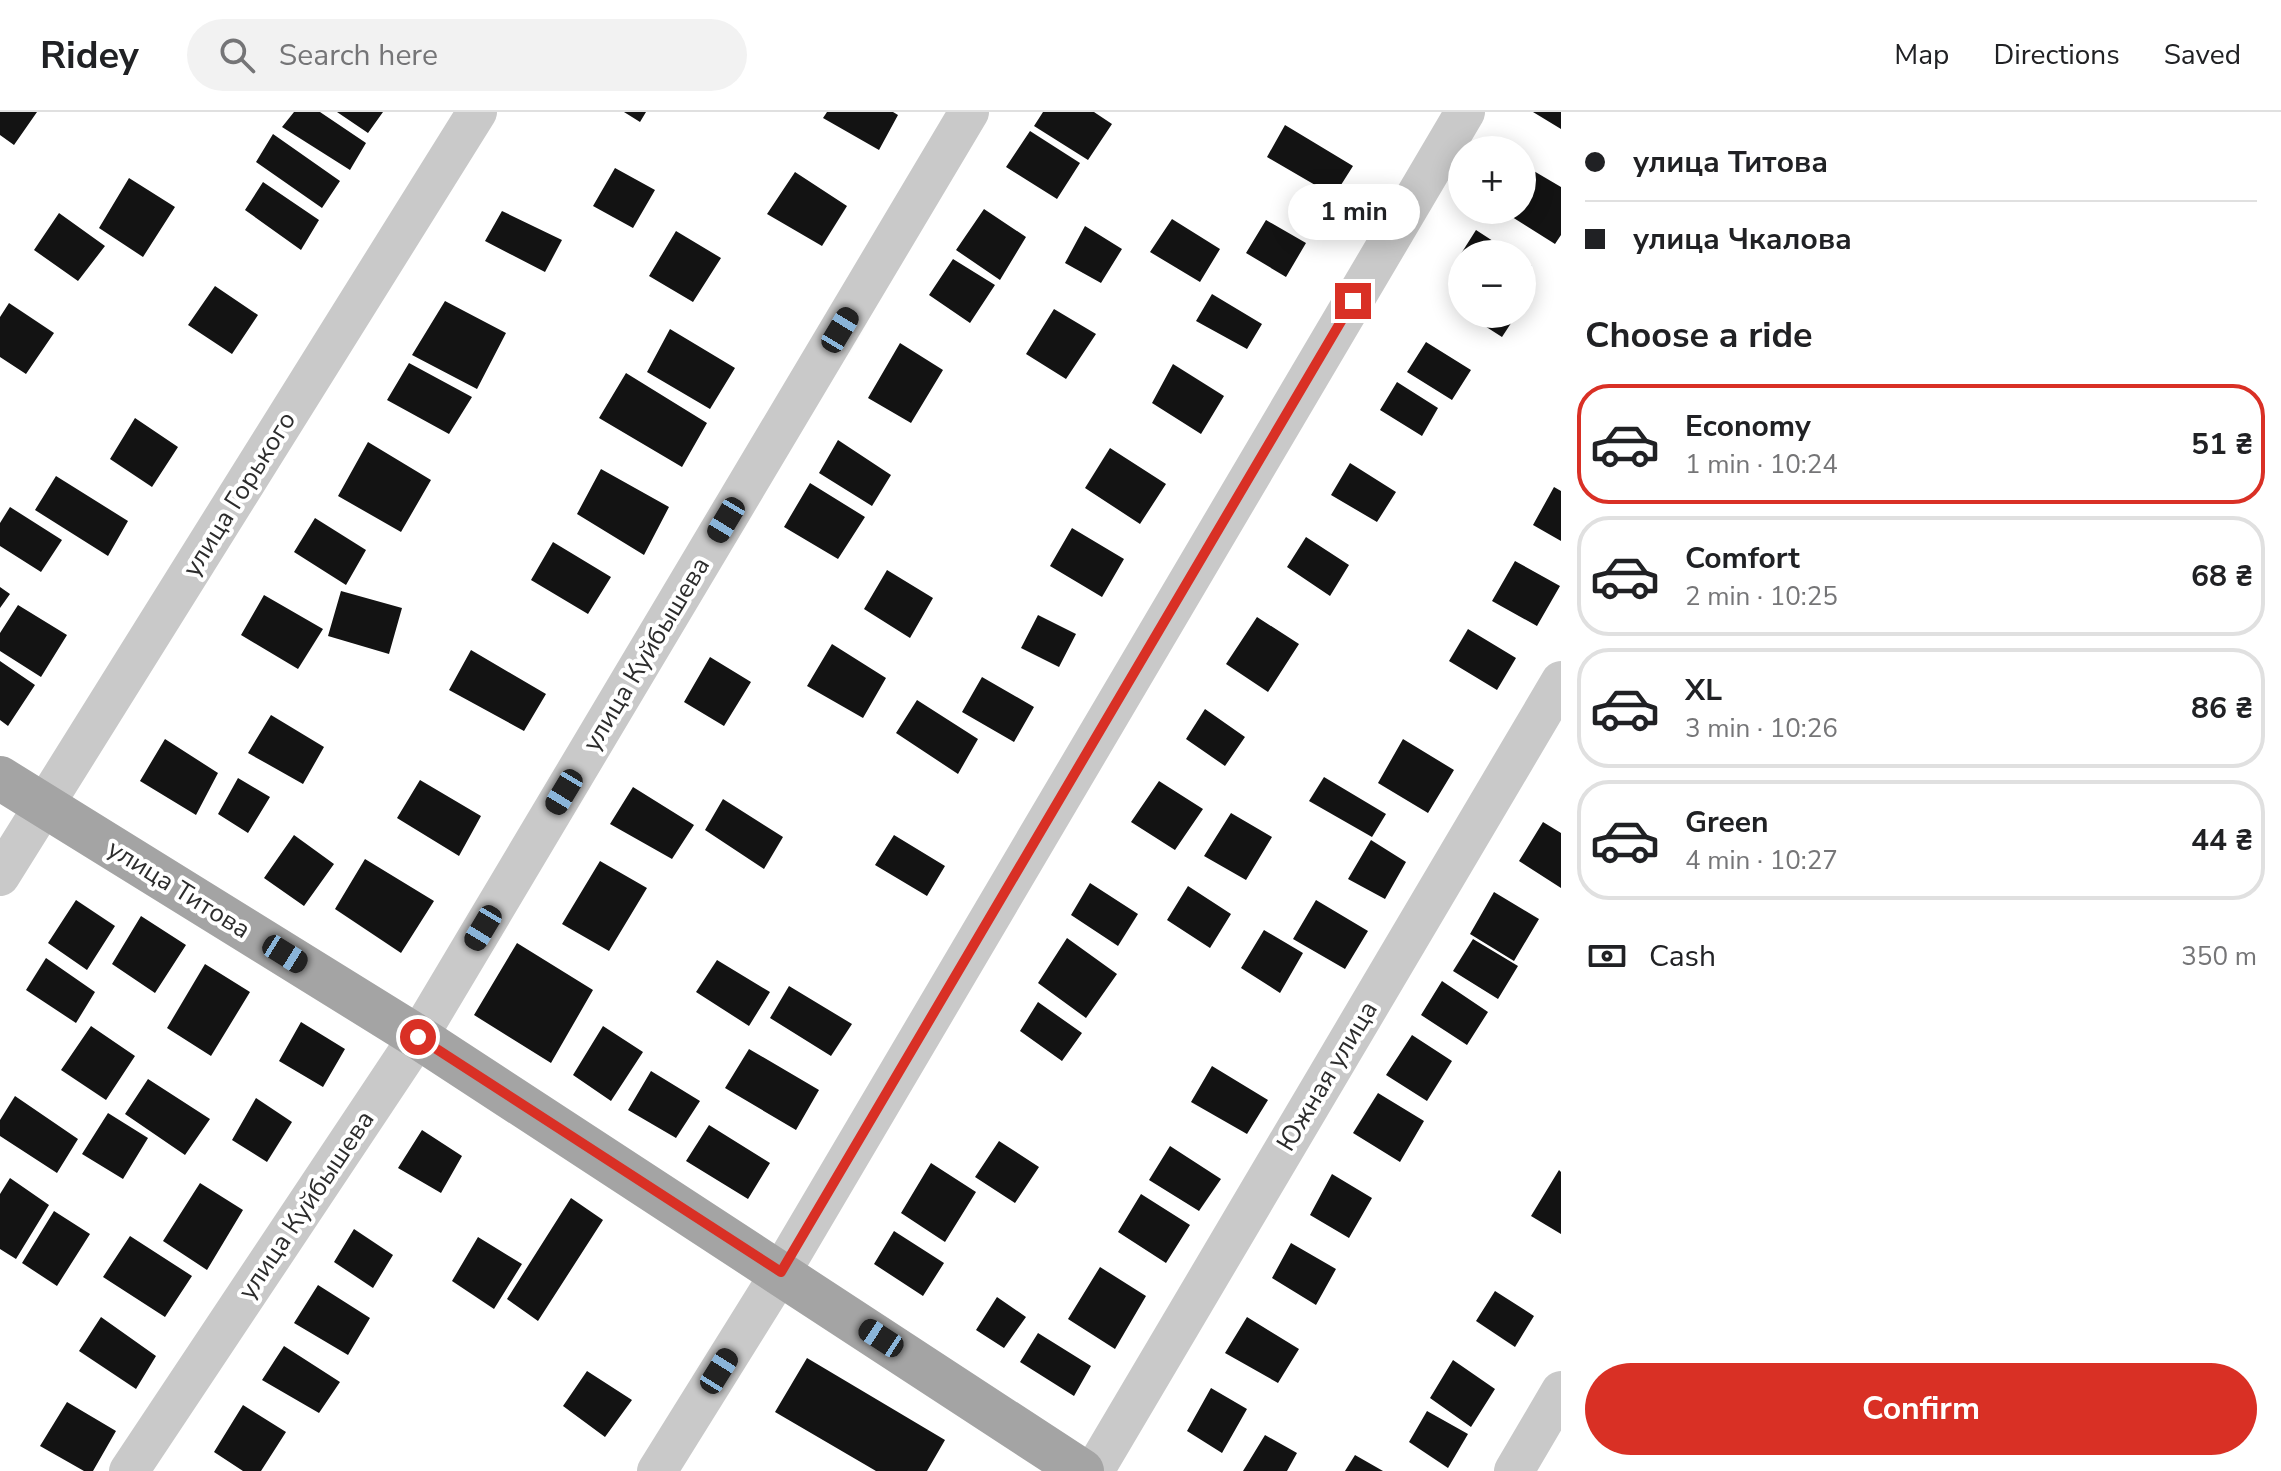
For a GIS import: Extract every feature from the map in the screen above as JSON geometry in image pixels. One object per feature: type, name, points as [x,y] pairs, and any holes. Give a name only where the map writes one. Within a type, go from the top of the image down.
[{"type":"main road","name":"улица Титова","points":[[0,778],[418,1037],[1082,1471]]},
{"type":"street","name":"улица Горького","points":[[0,876],[477,112]]},
{"type":"street","name":"улица Куйбышева","points":[[129,1471],[418,1037],[969,112]]},
{"type":"street","points":[[657,1471],[781,1272],[1465,112]]},
{"type":"street","name":"Южная улица","points":[[1094,1471],[1561,681]]},
{"type":"street","points":[[1514,1471],[1561,1391]]},
{"type":"building","points":[[0,112],[37,112],[14,145],[0,135]]},
{"type":"building","points":[[294,112],[320,112],[366,143],[350,170],[282,127]]},
{"type":"building","points":[[337,112],[383,112],[368,133]]},
{"type":"building","points":[[624,112],[646,112],[640,122]]},
{"type":"building","points":[[827,112],[893,112],[898,115],[879,150],[823,118]]},
{"type":"building","points":[[1043,112],[1094,112],[1112,124],[1088,160],[1034,126]]},
{"type":"building","points":[[1533,112],[1561,112],[1561,129]]},
{"type":"building","points":[[1285,125],[1353,166],[1334,196],[1267,157]]},
{"type":"building","points":[[1030,131],[1080,163],[1057,199],[1006,167]]},
{"type":"building","points":[[273,134],[340,181],[322,208],[256,162]]},
{"type":"building","points":[[615,168],[655,190],[633,228],[593,206]]},
{"type":"building","points":[[795,172],[847,206],[822,246],[767,214]]},
{"type":"building","points":[[1536,172],[1561,187],[1561,235],[1555,244],[1523,224],[1536,224]]},
{"type":"building","points":[[129,178],[175,207],[143,257],[99,228]]},
{"type":"building","points":[[263,182],[319,220],[301,250],[245,210]]},
{"type":"building","points":[[984,209],[1026,237],[1000,280],[956,250]]},
{"type":"building","points":[[502,211],[562,240],[545,272],[485,241]]},
{"type":"building","points":[[59,213],[105,246],[78,281],[34,250]]},
{"type":"building","points":[[1172,219],[1220,249],[1200,282],[1150,252]]},
{"type":"building","points":[[1266,220],[1306,243],[1286,277],[1246,253]]},
{"type":"building","points":[[1085,226],[1122,249],[1101,283],[1065,263]]},
{"type":"building","points":[[1476,230],[1491,240],[1470,240]]},
{"type":"building","points":[[676,231],[721,258],[693,302],[649,276]]},
{"type":"building","points":[[953,259],[995,285],[970,323],[929,295]]},
{"type":"building","points":[[215,286],[258,315],[232,354],[188,325]]},
{"type":"building","points":[[1212,294],[1262,324],[1247,349],[1196,321]]},
{"type":"building","points":[[445,301],[506,333],[477,389],[412,355]]},
{"type":"building","points":[[9,303],[54,333],[26,374],[0,357],[0,317]]},
{"type":"building","points":[[1054,309],[1096,334],[1066,379],[1026,354]]},
{"type":"building","points":[[1488,328],[1508,328],[1502,337]]},
{"type":"building","points":[[670,329],[735,368],[710,409],[647,372]]},
{"type":"building","points":[[1426,342],[1471,370],[1452,400],[1407,372]]},
{"type":"building","points":[[900,343],[943,370],[911,423],[868,398]]},
{"type":"building","points":[[409,363],[472,397],[449,434],[387,400]]},
{"type":"building","points":[[1173,364],[1224,396],[1201,434],[1152,403]]},
{"type":"building","points":[[626,373],[707,423],[682,467],[599,418]]},
{"type":"building","points":[[1397,382],[1438,408],[1422,436],[1380,410]]},
{"type":"building","points":[[135,418],[178,447],[152,487],[110,459]]},
{"type":"building","points":[[838,440],[891,475],[872,506],[819,473]]},
{"type":"building","points":[[368,442],[431,480],[401,532],[338,496]]},
{"type":"building","points":[[1110,448],[1166,484],[1140,524],[1085,488]]},
{"type":"building","points":[[1350,463],[1396,492],[1377,522],[1331,495]]},
{"type":"building","points":[[601,469],[669,507],[644,555],[577,514]]},
{"type":"building","points":[[56,476],[128,521],[108,556],[35,510]]},
{"type":"building","points":[[810,483],[865,517],[838,559],[784,527]]},
{"type":"building","points":[[1554,487],[1561,491],[1561,541],[1533,525]]},
{"type":"building","points":[[10,507],[62,540],[41,572],[0,546],[0,523]]},
{"type":"building","points":[[315,518],[366,550],[346,585],[294,552]]},
{"type":"building","points":[[1072,528],[1124,559],[1102,597],[1050,566]]},
{"type":"building","points":[[1306,537],[1349,565],[1330,596],[1287,567]]},
{"type":"building","points":[[553,542],[611,577],[588,614],[531,580]]},
{"type":"building","points":[[1515,561],[1560,586],[1537,626],[1492,601]]},
{"type":"building","points":[[887,570],[933,598],[910,638],[864,609]]},
{"type":"building","points":[[0,587],[10,594],[0,608]]},
{"type":"building","points":[[341,591],[402,608],[389,654],[328,636]]},
{"type":"building","points":[[264,595],[323,629],[298,669],[241,635]]},
{"type":"building","points":[[18,605],[67,635],[41,677],[0,651],[0,633]]},
{"type":"building","points":[[1038,615],[1076,634],[1059,667],[1021,648]]},
{"type":"building","points":[[1257,617],[1299,644],[1268,692],[1226,664]]},
{"type":"building","points":[[1468,629],[1516,658],[1497,690],[1449,661]]},
{"type":"building","points":[[832,644],[886,678],[863,718],[807,686]]},
{"type":"building","points":[[471,650],[546,694],[524,731],[449,690]]},
{"type":"building","points":[[710,657],[751,682],[724,726],[684,702]]},
{"type":"building","points":[[0,661],[35,685],[8,726],[0,720]]},
{"type":"building","points":[[982,677],[1034,707],[1014,742],[962,712]]},
{"type":"building","points":[[917,700],[978,739],[958,774],[896,733]]},
{"type":"building","points":[[1205,709],[1245,737],[1225,766],[1186,739]]},
{"type":"building","points":[[271,715],[324,747],[303,784],[248,753]]},
{"type":"building","points":[[165,739],[218,773],[196,815],[140,781]]},
{"type":"building","points":[[1403,739],[1454,770],[1428,813],[1378,783]]},
{"type":"building","points":[[1324,777],[1386,814],[1372,837],[1309,801]]},
{"type":"building","points":[[238,778],[270,797],[248,833],[218,814]]},
{"type":"building","points":[[420,780],[481,816],[459,856],[397,818]]},
{"type":"building","points":[[1159,781],[1203,809],[1175,850],[1131,822]]},
{"type":"building","points":[[633,787],[694,825],[672,859],[610,824]]},
{"type":"building","points":[[723,799],[783,837],[764,869],[705,830]]},
{"type":"building","points":[[1231,813],[1272,837],[1246,880],[1204,856]]},
{"type":"building","points":[[1543,822],[1561,833],[1561,888],[1519,861]]},
{"type":"building","points":[[294,835],[334,864],[304,906],[264,878]]},
{"type":"building","points":[[894,835],[945,866],[927,896],[875,865]]},
{"type":"building","points":[[1371,840],[1406,862],[1385,899],[1348,879]]},
{"type":"building","points":[[365,859],[434,901],[401,953],[335,909]]},
{"type":"building","points":[[600,861],[647,888],[609,951],[562,924]]},
{"type":"building","points":[[1090,883],[1138,914],[1118,946],[1071,915]]},
{"type":"building","points":[[1188,886],[1231,914],[1210,948],[1167,920]]},
{"type":"building","points":[[1494,892],[1539,919],[1514,961],[1470,934]]},
{"type":"building","points":[[76,900],[115,926],[87,970],[48,943]]},
{"type":"building","points":[[1316,900],[1368,931],[1345,969],[1293,939]]},
{"type":"building","points":[[141,916],[186,945],[155,993],[112,964]]},
{"type":"building","points":[[1264,930],[1303,953],[1280,993],[1241,968]]},
{"type":"building","points":[[1067,938],[1117,974],[1086,1018],[1038,983]]},
{"type":"building","points":[[1473,939],[1518,966],[1498,999],[1453,971]]},
{"type":"building","points":[[517,943],[593,990],[551,1063],[474,1015]]},
{"type":"building","points":[[46,958],[95,992],[76,1023],[26,990]]},
{"type":"building","points":[[717,960],[770,992],[749,1026],[696,992]]},
{"type":"building","points":[[205,964],[250,992],[211,1056],[167,1028]]},
{"type":"building","points":[[1442,981],[1488,1012],[1467,1045],[1421,1015]]},
{"type":"building","points":[[789,986],[852,1024],[831,1056],[770,1018]]},
{"type":"building","points":[[1038,1002],[1082,1033],[1062,1061],[1020,1031]]},
{"type":"building","points":[[301,1022],[345,1049],[323,1087],[279,1061]]},
{"type":"building","points":[[91,1026],[135,1056],[106,1100],[61,1070]]},
{"type":"building","points":[[603,1026],[643,1052],[611,1101],[573,1075]]},
{"type":"building","points":[[1412,1035],[1452,1061],[1427,1101],[1386,1075]]},
{"type":"building","points":[[749,1049],[819,1090],[796,1130],[725,1088]]},
{"type":"building","points":[[1212,1066],[1268,1100],[1247,1134],[1191,1102]]},
{"type":"building","points":[[651,1071],[700,1101],[676,1138],[628,1110]]},
{"type":"building","points":[[148,1079],[210,1119],[185,1155],[125,1114]]},
{"type":"building","points":[[1378,1093],[1424,1121],[1400,1162],[1353,1133]]},
{"type":"building","points":[[15,1096],[78,1139],[57,1173],[0,1136],[0,1120]]},
{"type":"building","points":[[256,1098],[292,1122],[267,1162],[232,1140]]},
{"type":"building","points":[[108,1113],[148,1138],[123,1179],[82,1154]]},
{"type":"building","points":[[709,1125],[770,1163],[748,1199],[686,1161]]},
{"type":"building","points":[[422,1130],[462,1156],[441,1193],[398,1168]]},
{"type":"building","points":[[999,1141],[1039,1167],[1015,1203],[975,1177]]},
{"type":"building","points":[[1170,1146],[1221,1179],[1199,1211],[1149,1180]]},
{"type":"building","points":[[931,1163],[976,1192],[945,1242],[901,1213]]},
{"type":"building","points":[[1559,1170],[1561,1172],[1561,1234],[1531,1216]]},
{"type":"building","points":[[1332,1174],[1372,1198],[1349,1238],[1310,1215]]},
{"type":"building","points":[[10,1178],[49,1205],[16,1259],[0,1249],[0,1194]]},
{"type":"building","points":[[200,1183],[243,1210],[207,1270],[163,1241]]},
{"type":"building","points":[[1141,1194],[1190,1225],[1166,1263],[1118,1232]]},
{"type":"building","points":[[571,1198],[603,1220],[538,1321],[507,1299]]},
{"type":"building","points":[[54,1211],[90,1234],[57,1286],[22,1263]]},
{"type":"building","points":[[354,1229],[393,1255],[373,1288],[334,1262]]},
{"type":"building","points":[[894,1231],[944,1263],[923,1296],[874,1264]]},
{"type":"building","points":[[130,1236],[192,1276],[165,1317],[103,1277]]},
{"type":"building","points":[[478,1237],[522,1264],[494,1309],[452,1281]]},
{"type":"building","points":[[1291,1243],[1336,1269],[1316,1305],[1272,1278]]},
{"type":"building","points":[[1100,1267],[1146,1296],[1115,1349],[1068,1319]]},
{"type":"building","points":[[318,1285],[370,1318],[348,1355],[294,1323]]},
{"type":"building","points":[[1495,1291],[1534,1316],[1515,1347],[1476,1321]]},
{"type":"building","points":[[997,1297],[1026,1317],[1004,1348],[976,1330]]},
{"type":"building","points":[[101,1317],[156,1356],[136,1389],[79,1351]]},
{"type":"building","points":[[1247,1317],[1299,1349],[1278,1383],[1225,1353]]},
{"type":"building","points":[[1038,1333],[1091,1366],[1074,1396],[1020,1362]]},
{"type":"building","points":[[284,1346],[340,1382],[319,1413],[262,1380]]},
{"type":"building","points":[[807,1358],[945,1440],[927,1471],[876,1471],[775,1412]]},
{"type":"building","points":[[1453,1360],[1495,1389],[1471,1427],[1430,1398]]},
{"type":"building","points":[[587,1371],[632,1400],[605,1437],[563,1406]]},
{"type":"building","points":[[1211,1388],[1247,1409],[1222,1453],[1187,1431]]},
{"type":"building","points":[[67,1402],[116,1431],[93,1471],[84,1471],[40,1446]]},
{"type":"building","points":[[243,1405],[286,1432],[261,1471],[243,1471],[214,1452]]},
{"type":"building","points":[[1427,1411],[1468,1434],[1448,1468],[1409,1442]]},
{"type":"building","points":[[1265,1435],[1297,1453],[1287,1471],[1243,1471]]},
{"type":"building","points":[[1355,1455],[1383,1471],[1345,1471]]},
{"type":"route","points":[[418,1037],[781,1272],[1353,301]]}]
